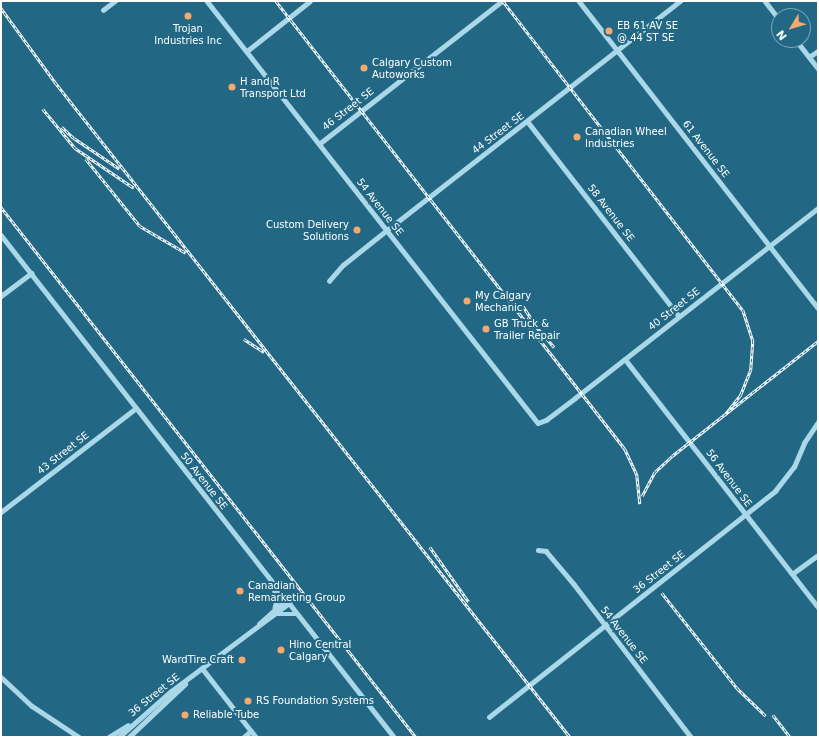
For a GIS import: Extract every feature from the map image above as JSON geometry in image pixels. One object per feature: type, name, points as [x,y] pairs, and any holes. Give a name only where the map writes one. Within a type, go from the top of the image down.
[{"type":"street","points":[[103,10],[115,1]]},
{"type":"street","name":"54 Avenue SE","points":[[207,1],[532,417],[541,423]]},
{"type":"street","points":[[247,51],[310,1]]},
{"type":"street","name":"46 Street SE","points":[[319,144],[502,1]]},
{"type":"street","name":"61 Avenue SE","points":[[579,1],[818,308]]},
{"type":"street","name":"44 Street SE","points":[[329,281],[343,265],[528,122],[680,1]]},
{"type":"street","points":[[802,48],[818,68]]},
{"type":"street","points":[[809,57],[818,51]]},
{"type":"street","name":"58 Avenue SE","points":[[528,122],[679,316]]},
{"type":"street","name":"40 Street SE","points":[[541,423],[818,208]]},
{"type":"street","name":"50 Avenue SE","points":[[1,235],[394,737]]},
{"type":"street","points":[[1,296],[31,273]]},
{"type":"street","name":"56 Avenue SE","points":[[625,359],[818,607]]},
{"type":"street","name":"43 Street SE","points":[[1,512],[136,408]]},
{"type":"street","name":"36 Street SE","points":[[489,717],[604,624],[775,491],[788,476],[813,428],[818,422]]},
{"type":"street","points":[[813,428],[818,432]]},
{"type":"street","name":"54 Avenue SE","points":[[538,550],[546,551],[691,737]]},
{"type":"street","points":[[792,574],[818,555]]},
{"type":"street","points":[[273,583],[277,600],[275,612],[297,614]]},
{"type":"street","name":"36 Street SE","points":[[119,737],[136,720],[288,602]]},
{"type":"street","points":[[202,668],[256,737]]},
{"type":"street","name":"36 Street SE","points":[[129,737],[202,668]]},
{"type":"street","points":[[1,677],[32,706],[78,737]]},
{"type":"street","points":[[109,737],[136,720]]},
{"type":"street","points":[[244,737],[251,731]]},
{"type":"railway","points":[[276,1],[625,449],[637,475],[640,504]]},
{"type":"railway","points":[[503,1],[743,310],[753,341],[751,370],[741,395],[726,414]]},
{"type":"railway","points":[[1,8],[55,82],[570,737]]},
{"type":"railway","points":[[43,109],[75,148],[134,188]]},
{"type":"railway","points":[[62,127],[74,138],[120,169]]},
{"type":"railway","points":[[86,159],[140,226],[186,253]]},
{"type":"railway","points":[[1,207],[416,737]]},
{"type":"railway","points":[[523,306],[533,321]]},
{"type":"railway","points":[[528,317],[554,347]]},
{"type":"railway","points":[[244,339],[264,352]]},
{"type":"railway","points":[[642,496],[655,472],[672,456],[818,341]]},
{"type":"railway","points":[[430,547],[469,602]]},
{"type":"railway","points":[[662,593],[737,688],[766,716]]},
{"type":"railway","points":[[773,715],[790,737]]},
{"type":"place","name":"Trojan Industries Inc","points":[[188,16]]},
{"type":"place","name":"EB 61 AV SE @ 44 ST SE","points":[[609,31]]},
{"type":"place","name":"Calgary Custom Autoworks","points":[[364,68]]},
{"type":"place","name":"H and R Transport Ltd","points":[[232,87]]},
{"type":"place","name":"Canadian Wheel Industries","points":[[577,137]]},
{"type":"place","name":"Custom Delivery Solutions","points":[[357,230]]},
{"type":"place","name":"My Calgary Mechanic","points":[[467,301]]},
{"type":"place","name":"GB Truck & Trailer Repair","points":[[486,329]]},
{"type":"place","name":"Canadian Remarketing Group","points":[[240,591]]},
{"type":"place","name":"Hino Central Calgary","points":[[281,650]]},
{"type":"place","name":"WardTire Craft","points":[[242,660]]},
{"type":"place","name":"RS Foundation Systems","points":[[248,701]]},
{"type":"place","name":"Reliable Tube","points":[[185,715]]}]
